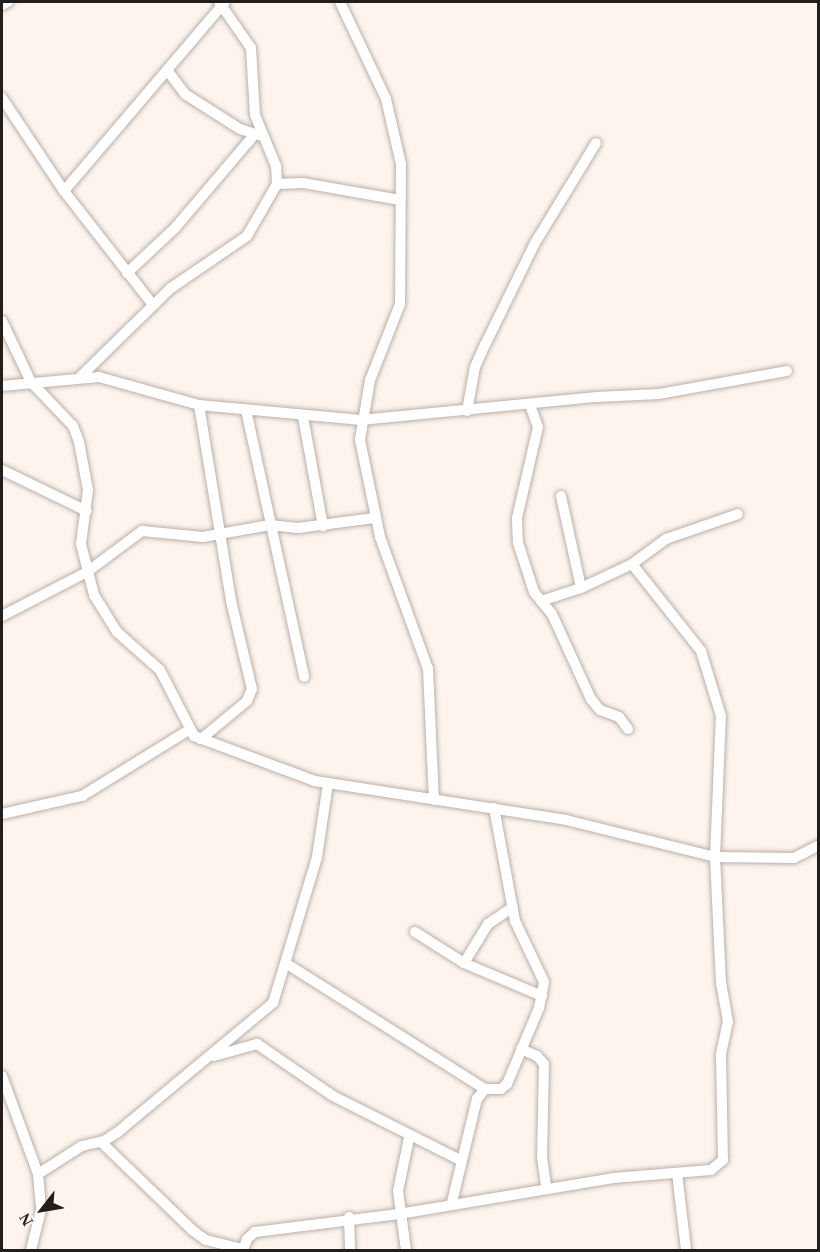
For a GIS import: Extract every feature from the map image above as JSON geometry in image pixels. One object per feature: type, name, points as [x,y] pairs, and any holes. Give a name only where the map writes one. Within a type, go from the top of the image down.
[{"type":"street","points":[[2,6],[8,2]]},
{"type":"street","points":[[340,2],[386,99],[400,164],[400,304],[369,380],[361,420],[360,440],[374,518],[428,669],[434,800]]},
{"type":"street","points":[[64,191],[222,3],[251,48],[254,104],[259,135],[276,166],[277,184],[247,236],[171,288],[80,377]]},
{"type":"street","points":[[167,70],[185,94],[240,129],[259,135]]},
{"type":"street","points":[[2,98],[64,191],[153,305]]},
{"type":"street","points":[[127,273],[175,228],[259,135]]},
{"type":"street","points":[[467,411],[475,368],[485,345],[536,243],[596,143]]},
{"type":"street","points":[[277,184],[303,183],[400,200]]},
{"type":"street","points":[[2,321],[31,382],[73,426],[86,472],[87,511],[81,544],[87,572],[108,620],[168,682],[189,730],[201,740],[290,774],[328,783],[494,808],[619,831],[715,857],[794,858],[819,846]]},
{"type":"street","points":[[2,386],[80,377],[116,379],[199,405],[303,417],[361,420],[530,405],[597,396],[659,394],[788,371]]},
{"type":"street","points":[[199,405],[220,535],[252,689],[247,701],[201,740]]},
{"type":"street","points":[[530,405],[537,420],[537,438],[516,531],[534,592],[552,614],[591,699],[600,710],[619,717],[628,729]]},
{"type":"street","points":[[246,410],[304,677]]},
{"type":"street","points":[[303,417],[323,526]]},
{"type":"street","points":[[2,470],[87,511]]},
{"type":"street","points":[[561,496],[581,588]]},
{"type":"street","points":[[541,601],[581,588],[632,564],[666,539],[738,514]]},
{"type":"street","points":[[2,616],[87,572],[111,551],[142,531],[187,537],[220,535],[270,525],[323,526],[374,518]]},
{"type":"street","points":[[101,1142],[192,1230],[206,1240],[243,1250],[255,1232],[350,1217],[399,1214],[452,1202],[546,1187],[711,1170],[723,1160],[725,1150],[721,1054],[728,1022],[721,984],[715,857],[715,776],[722,731],[709,669],[693,639],[632,564]]},
{"type":"street","points":[[2,814],[82,796],[189,730]]},
{"type":"street","points":[[38,1174],[82,1146],[101,1142],[214,1056],[273,1003],[287,964],[316,857],[328,783]]},
{"type":"street","points":[[287,964],[485,1089],[507,1084],[542,996],[543,976],[518,928],[494,808]]},
{"type":"street","points":[[464,963],[488,924],[513,907]]},
{"type":"street","points":[[415,932],[464,963],[542,996]]},
{"type":"street","points":[[214,1056],[257,1044],[308,1081],[409,1138],[462,1161]]},
{"type":"street","points":[[521,1049],[537,1056],[544,1064],[542,1158],[546,1187]]},
{"type":"street","points":[[2,1076],[38,1174],[41,1210],[31,1251]]},
{"type":"street","points":[[452,1202],[472,1113],[485,1089]]},
{"type":"street","points":[[406,1251],[399,1214],[399,1176],[409,1138]]},
{"type":"street","points":[[677,1173],[686,1251]]},
{"type":"street","points":[[350,1217],[350,1251]]}]
